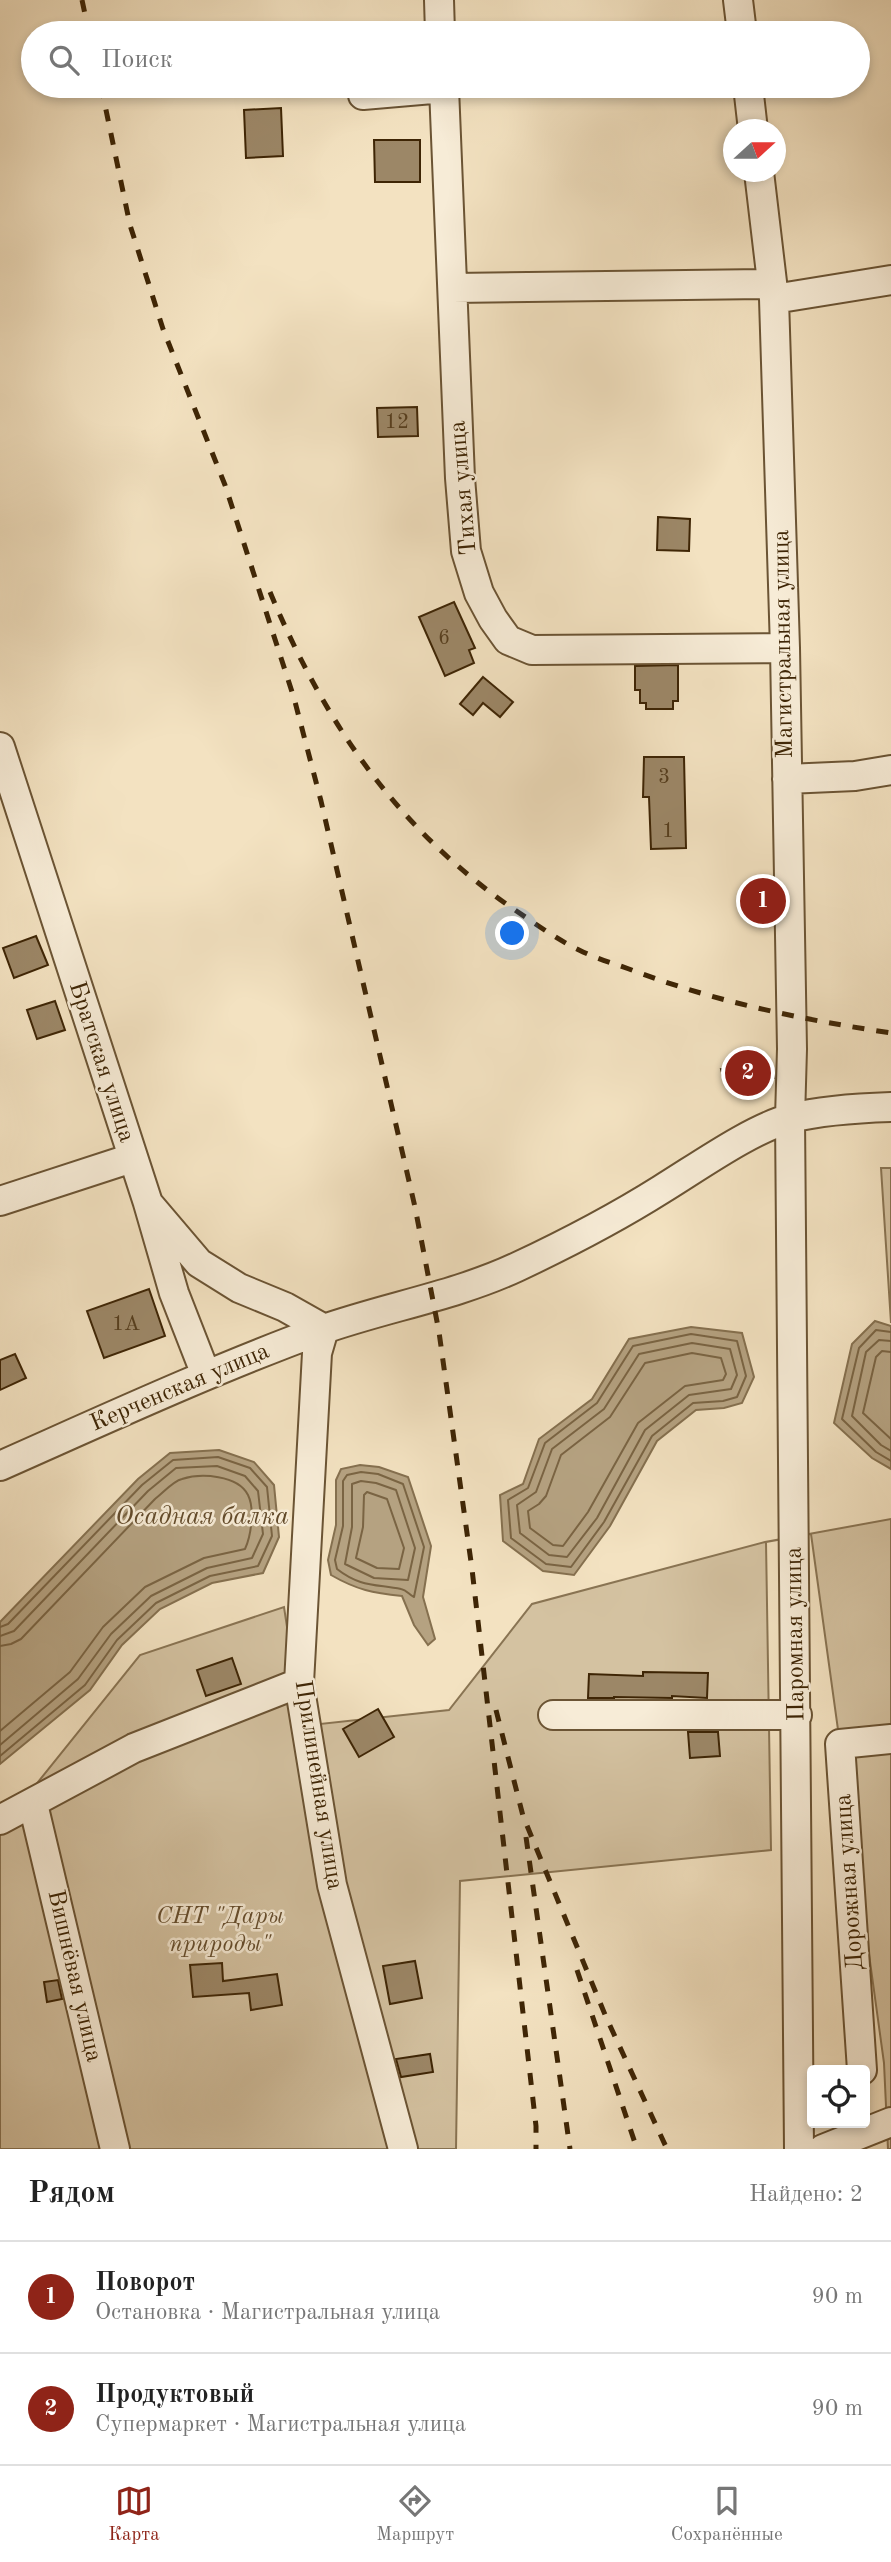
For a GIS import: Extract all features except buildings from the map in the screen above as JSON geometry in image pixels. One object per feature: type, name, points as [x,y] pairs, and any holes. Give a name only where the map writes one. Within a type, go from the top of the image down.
[{"type":"street","points":[[439,0],[440,21]]},
{"type":"street","points":[[738,0],[741,21]]},
{"type":"street","name":"Тихая улица","points":[[444,98],[460,478],[467,551],[479,593],[493,619],[508,639],[532,650],[785,648]]},
{"type":"street","points":[[750,98],[752,119]]},
{"type":"street","name":"Магистральная улица","points":[[760,182],[773,292],[785,648],[792,1049],[790,1118]]},
{"type":"street","points":[[453,288],[773,292],[891,280]]},
{"type":"street","name":"Братская улица","points":[[0,747],[148,1203],[174,1293],[206,1375]]},
{"type":"street","points":[[788,779],[855,776],[891,770]]},
{"type":"street","name":"Керченская улица","points":[[0,1466],[206,1375],[324,1329],[450,1293],[516,1268],[639,1204],[749,1137],[790,1118],[859,1108],[891,1107]]},
{"type":"street","name":"Паромная улица","points":[[790,1118],[799,2149]]},
{"type":"street","points":[[0,1202],[132,1158]]},
{"type":"street","points":[[148,1203],[199,1262],[239,1288],[285,1307],[324,1329]]},
{"type":"street","name":"Прилинейная улица","points":[[324,1329],[317,1353],[299,1683],[332,1885],[403,2149]]},
{"type":"street","points":[[0,1820],[134,1748],[299,1683]]},
{"type":"street","points":[[552,1715],[797,1715]]},
{"type":"street","name":"Дорожная улица","points":[[862,2065],[840,1744],[891,1739]]},
{"type":"street","name":"Вишнёвая улица","points":[[33,1804],[116,2149]]},
{"type":"street","points":[[823,2149],[872,2128]]},
{"type":"green space","points":[[881,1168],[891,1168],[891,1323]]},
{"type":"green space","name":"СНТ \"Дары природы\"","points":[[891,1519],[891,2149],[888,2149],[884,2063],[811,1534],[766,1542],[771,1850],[460,1881],[456,2149],[0,2149],[0,1810],[26,1797],[140,1655],[284,1607],[302,1726],[449,1710],[532,1604],[765,1542]]},
{"type":"water","points":[[875,1321],[891,1326],[891,1469],[872,1458],[834,1423],[852,1344]]},
{"type":"water","points":[[691,1327],[742,1333],[754,1377],[742,1403],[724,1408],[696,1410],[657,1441],[610,1526],[574,1575],[543,1571],[503,1541],[500,1495],[523,1484],[539,1439],[592,1399],[629,1339]]},
{"type":"water","name":"Осадная балка","points":[[219,1450],[254,1462],[274,1485],[279,1537],[263,1573],[212,1583],[160,1609],[122,1645],[90,1690],[0,1764],[0,1622],[138,1479],[170,1453]]},
{"type":"water","points":[[360,1465],[379,1467],[408,1477],[431,1546],[423,1597],[435,1639],[428,1645],[414,1625],[402,1596],[365,1590],[331,1575],[328,1560],[336,1525],[336,1480],[341,1469]]},
{"type":"railway","points":[[82,0],[86,21]]},
{"type":"railway","points":[[104,98],[130,225],[163,329],[225,485],[294,698],[321,801],[415,1207],[439,1332],[472,1569],[536,2126],[536,2149]]},
{"type":"railway","points":[[270,592],[314,684],[367,768],[432,843],[512,908],[579,950],[661,981],[758,1008],[891,1033]]},
{"type":"railway","points":[[496,1710],[523,1816],[606,2017],[667,2149]]},
{"type":"railway","points":[[526,1837],[570,2149]]},
{"type":"railway","points":[[577,1970],[637,2149]]},
{"type":"place","name":"Поворот","points":[[763,901]]},
{"type":"place","name":"Продуктовый","points":[[748,1073]]}]
